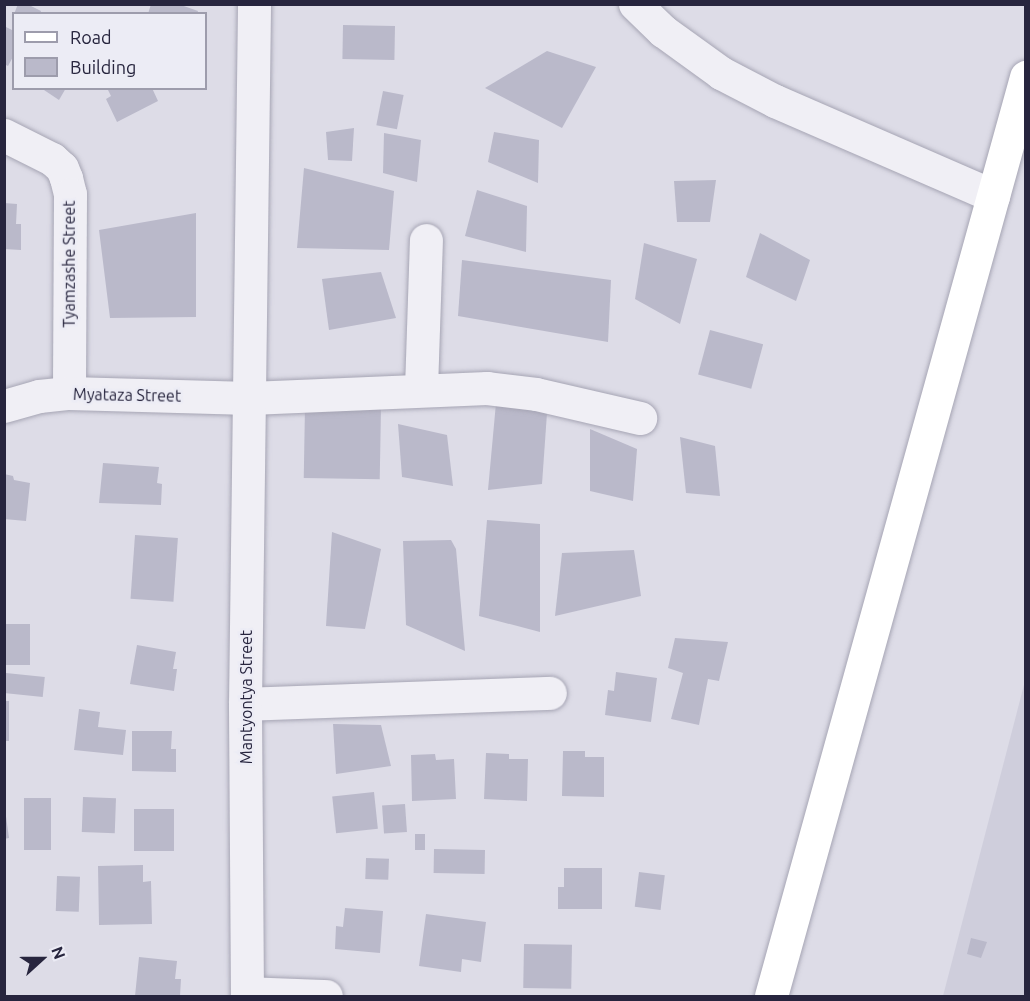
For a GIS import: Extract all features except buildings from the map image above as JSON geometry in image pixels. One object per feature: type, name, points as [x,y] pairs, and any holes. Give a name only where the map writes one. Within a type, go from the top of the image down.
[{"type":"main road","points":[[771,996],[1026,77]]},
{"type":"street","name":"Mantyontya Street","points":[[247,995],[245,704],[254,4]]},
{"type":"street","points":[[635,4],[672,38],[721,73],[775,101],[993,196]]},
{"type":"street","name":"Tyamzashe Street","points":[[4,135],[52,159],[62,168],[66,178],[70,194],[69,393]]},
{"type":"street","points":[[421,389],[426,240]]},
{"type":"street","name":"Myataza Street","points":[[4,405],[39,396],[69,393],[250,398],[487,388],[536,394],[640,418]]},
{"type":"street","points":[[245,704],[550,693]]},
{"type":"street","points":[[247,995],[326,996]]},
{"type":"shaded area","points":[[1025,681],[1025,996],[943,996]]}]
